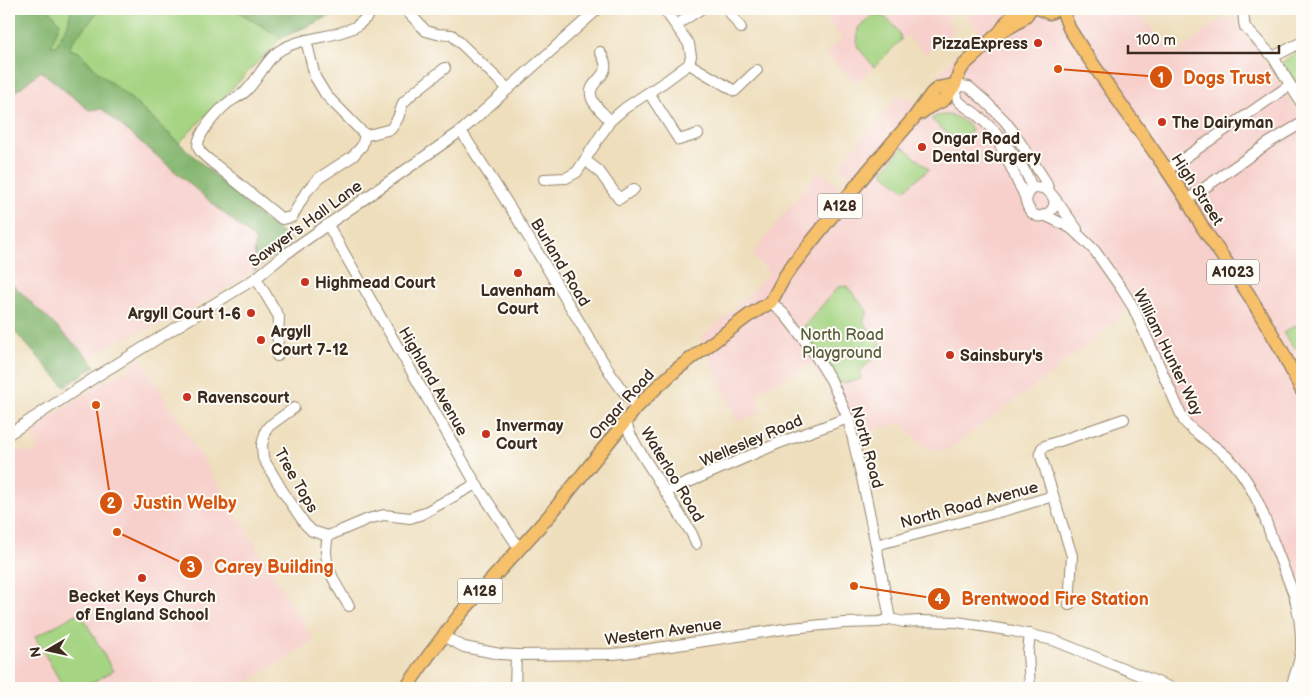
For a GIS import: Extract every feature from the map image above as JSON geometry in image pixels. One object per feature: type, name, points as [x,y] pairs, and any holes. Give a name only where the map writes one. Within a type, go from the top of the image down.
[{"type":"main road","points":[[955,85],[964,65],[1000,32],[1009,19],[1020,9]]},
{"type":"main road","points":[[1000,32],[1015,25],[1030,9]]},
{"type":"main road","points":[[1040,9],[1049,13],[1061,9]]},
{"type":"main road","name":"High Street","points":[[1061,9],[1069,28],[1083,50],[1167,170],[1203,228],[1249,295],[1289,363],[1302,391]]},
{"type":"main road","name":"A128","points":[[771,302],[793,265],[928,99],[938,88],[955,85]]},
{"type":"main road","name":"Ongar Road","points":[[406,688],[443,636],[549,516],[637,407],[677,369],[748,316],[771,302]]},
{"type":"street","points":[[366,135],[362,146],[353,156],[319,178],[306,192],[292,217],[282,219],[212,162],[198,148],[207,125],[229,103],[246,92],[277,52],[306,40],[341,33],[365,20],[375,9]]},
{"type":"street","points":[[405,9],[426,31],[452,35],[508,89]]},
{"type":"street","name":"Sawyer's Hall Lane","points":[[9,434],[94,378],[256,278],[461,131],[598,9]]},
{"type":"street","points":[[544,180],[566,178],[577,172],[610,121],[625,108],[689,64],[691,56],[690,44],[664,9]]},
{"type":"street","points":[[676,25],[700,9]]},
{"type":"street","points":[[727,9],[741,28]]},
{"type":"street","points":[[1243,9],[1245,27],[1273,57],[1302,104]]},
{"type":"street","points":[[306,40],[315,77],[326,95],[366,135]]},
{"type":"street","points":[[1273,57],[1302,42]]},
{"type":"street","points":[[600,52],[606,66],[604,74],[592,86],[592,100],[610,121]]},
{"type":"street","points":[[689,64],[735,91],[758,70]]},
{"type":"street","points":[[366,135],[391,129],[398,118],[403,103],[412,93],[445,68]]},
{"type":"street","points":[[955,85],[958,100],[993,131],[1021,166],[1030,182],[1031,190],[1026,201]]},
{"type":"street","name":"William Hunter Way","points":[[955,85],[969,87],[1004,120],[1046,182],[1051,193],[1086,242]]},
{"type":"street","points":[[1167,170],[1290,85]]},
{"type":"street","points":[[649,93],[679,140],[698,134]]},
{"type":"street","points":[[1187,200],[1263,147],[1302,123]]},
{"type":"street","name":"Burland Road","points":[[461,131],[515,215],[612,376],[637,407]]},
{"type":"street","points":[[993,131],[1028,209],[1038,215],[1044,215],[1053,208],[1054,199],[1051,193],[1043,188],[1031,190]]},
{"type":"street","points":[[585,160],[599,171],[619,199],[634,189]]},
{"type":"street","name":"William Hunter Way","points":[[1044,215],[1065,224],[1095,251],[1133,307],[1184,421],[1192,431],[1219,449],[1235,464],[1246,479],[1266,521],[1297,607],[1301,634],[1300,650],[1291,688]]},
{"type":"street","name":"Highland Avenue","points":[[328,225],[476,484],[519,548]]},
{"type":"street","points":[[256,278],[279,316],[277,356]]},
{"type":"street","name":"North Road","points":[[771,302],[786,316],[812,350],[831,380],[848,418],[876,545],[890,620]]},
{"type":"street","name":"Tree Tops","points":[[294,408],[266,430],[262,445],[263,458],[304,524],[312,531],[328,536]]},
{"type":"street","name":"Wellesley Road","points":[[666,492],[779,443],[848,418]]},
{"type":"street","name":"North Road Avenue","points":[[876,545],[1053,496],[1040,453],[1042,448],[1124,419]]},
{"type":"street","name":"Waterloo Road","points":[[625,420],[639,450],[692,534],[696,544]]},
{"type":"street","points":[[349,606],[334,580],[327,560],[328,536],[368,519],[384,515],[410,518],[422,514],[476,484]]},
{"type":"street","points":[[1053,496],[1072,559],[1069,605]]},
{"type":"street","name":"Western Avenue","points":[[443,636],[456,644],[471,649],[516,655],[624,653],[791,628],[844,623],[890,620],[971,624],[1030,634],[1063,644],[1172,688]]},
{"type":"street","points":[[1030,634],[1028,652],[1030,688]]},
{"type":"street","points":[[515,688],[516,655]]},
{"type":"shaded area","points":[[819,9],[954,9],[946,21],[955,31],[925,54],[907,35],[857,83],[825,53],[843,39]]},
{"type":"shaded area","points":[[962,9],[1138,9],[1162,43],[1176,54],[1215,23],[1225,19],[1236,19],[1302,118],[1302,592],[1294,595],[1274,542],[1235,467],[1192,431],[1132,305],[1095,340],[949,449],[942,451],[923,446],[901,423],[848,436],[825,386],[811,365],[757,391],[762,412],[737,422],[700,338],[730,313],[769,273],[752,255],[819,170],[849,194],[858,183],[839,166],[899,94],[912,99],[915,103],[938,84],[937,77],[947,64],[980,33]]},
{"type":"shaded area","points":[[36,52],[255,240],[254,271],[180,317],[119,340],[89,358],[9,281],[9,78]]},
{"type":"shaded area","name":"Becket Keys Church of England School","points":[[137,352],[314,641],[238,688],[9,688],[9,448],[32,453],[39,449],[33,434],[42,422],[116,374],[129,371]]},
{"type":"green space","points":[[9,9],[346,9],[281,38],[179,143],[131,99],[99,73],[79,52],[34,41]]},
{"type":"green space","points":[[9,9],[49,9],[60,23],[51,45],[56,46],[68,24],[71,9],[101,9],[72,42],[69,49],[79,52],[99,73],[131,99],[258,215],[292,241],[254,271],[255,240],[102,109],[89,110],[41,71],[9,97]]},
{"type":"green space","points":[[234,9],[339,9],[338,12],[281,38]]},
{"type":"green space","points":[[872,15],[884,17],[890,21],[901,37],[901,40],[874,67],[857,46],[858,28]]},
{"type":"green space","points":[[1302,48],[1302,91],[1282,63]]},
{"type":"green space","points":[[944,115],[960,119],[973,130],[958,143],[931,119]]},
{"type":"green space","points":[[903,147],[929,169],[904,190],[882,172]]},
{"type":"green space","points":[[9,281],[95,366],[65,387],[9,325]]},
{"type":"green space","name":"North Road Playground","points":[[847,286],[868,312],[863,321],[884,348],[860,371],[861,379],[845,383],[831,380],[799,332],[838,287]]},
{"type":"green space","points":[[1302,322],[1302,349],[1293,347],[1283,333]]},
{"type":"green space","points":[[80,612],[113,671],[83,688],[64,688],[35,637]]},
{"type":"place","name":"PizzaExpress","points":[[1038,43]]},
{"type":"place","name":"Dogs Trust","points":[[1058,69]]},
{"type":"place","name":"The Dairyman","points":[[1162,122]]},
{"type":"place","name":"Ongar Road Dental Surgery","points":[[922,147]]},
{"type":"place","name":"Lavenham Court","points":[[518,273]]},
{"type":"place","name":"Highmead Court","points":[[305,282]]},
{"type":"place","name":"Argyll Court 1-6","points":[[251,313]]},
{"type":"place","name":"Argyll Court 7-12","points":[[261,340]]},
{"type":"place","name":"Sainsbury's","points":[[950,355]]},
{"type":"place","name":"Ravenscourt","points":[[187,397]]},
{"type":"place","name":"Justin Welby","points":[[96,405]]},
{"type":"place","name":"Invermay Court","points":[[486,434]]},
{"type":"place","name":"Carey Building","points":[[117,532]]},
{"type":"place","name":"Becket Keys Church of England School","points":[[142,578]]},
{"type":"place","name":"Brentwood Fire Station","points":[[854,586]]}]
